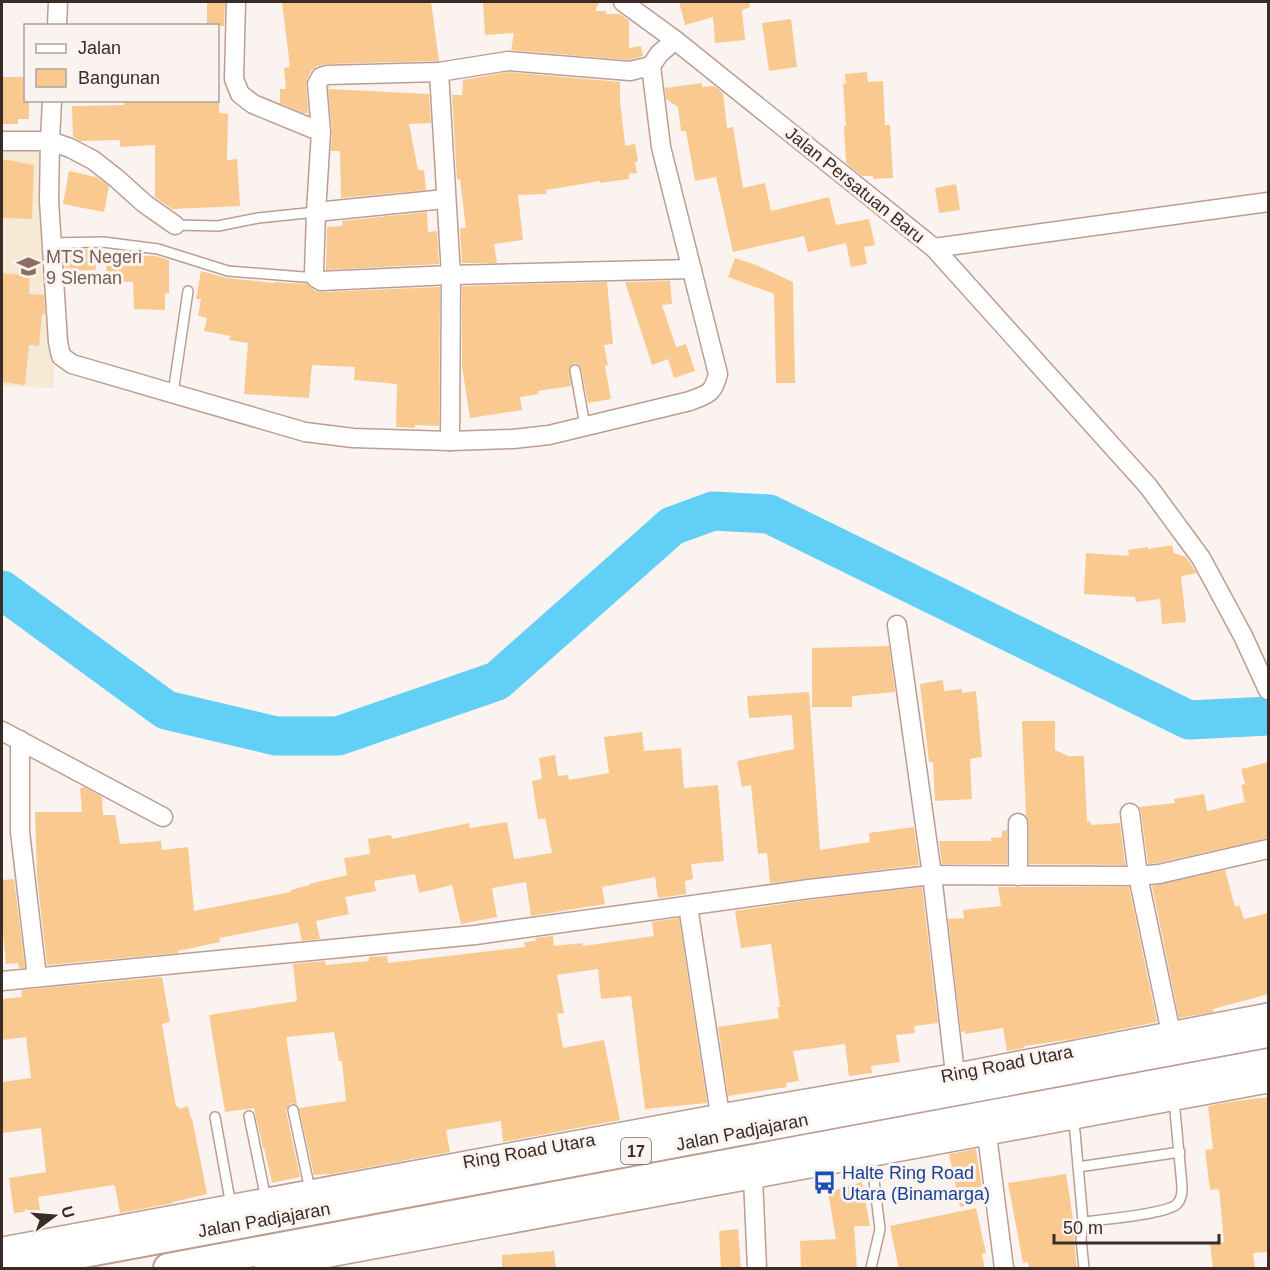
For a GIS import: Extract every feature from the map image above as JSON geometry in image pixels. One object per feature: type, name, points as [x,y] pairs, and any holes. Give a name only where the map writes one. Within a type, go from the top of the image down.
[{"type":"highway","name":"Jalan Padjajaran","points":[[3,1269],[519,1163],[1269,1033]]},
{"type":"highway","name":"Jalan Padjajaran","points":[[168,1269],[632,1192],[1071,1110],[1269,1063]]},
{"type":"street","points":[[57,24],[58,2]]},
{"type":"street","points":[[236,2],[234,79],[240,94],[253,104],[321,132]]},
{"type":"street","name":"Jalan Persatuan Baru","points":[[623,2],[675,40],[934,248],[1269,202]]},
{"type":"street","points":[[52,102],[49,200],[58,342],[61,356],[72,364],[305,432],[353,438],[450,441],[525,438],[549,435],[690,401],[705,395],[714,388],[718,374],[661,147],[651,66],[659,54],[675,40]]},
{"type":"street","points":[[651,66],[630,71],[508,61],[439,72],[321,77],[317,84],[321,132],[314,273],[321,281],[692,269]]},
{"type":"street","points":[[439,72],[451,275],[450,441]]},
{"type":"street","points":[[2,141],[50,141],[69,148],[93,160],[145,204],[175,225]]},
{"type":"street","points":[[316,212],[445,199]]},
{"type":"street","points":[[934,248],[1148,486],[1201,558],[1269,690]]},
{"type":"street","points":[[897,625],[957,1074]]},
{"type":"street","points":[[2,730],[163,817]]},
{"type":"street","points":[[20,740],[20,832],[37,977]]},
{"type":"street","points":[[1130,813],[1138,876],[1172,1033]]},
{"type":"street","points":[[1018,823],[1018,876]]},
{"type":"street","points":[[2,981],[475,935],[809,889],[932,875],[1138,876],[1159,874],[1269,849]]},
{"type":"street","points":[[688,906],[720,1115]]},
{"type":"street","name":"Ring Road Utara","points":[[2,1248],[310,1191],[519,1163],[720,1115],[957,1074],[1269,1014]]},
{"type":"street","points":[[265,1269],[632,1192],[753,1178],[987,1135],[1071,1110],[1174,1100],[1269,1083]]},
{"type":"street","points":[[987,1135],[1004,1269]]},
{"type":"street","points":[[753,1178],[757,1269]]},
{"type":"lane","points":[[175,225],[218,226],[258,218],[316,212]]},
{"type":"lane","points":[[51,243],[103,243],[158,249],[228,271],[316,278]]},
{"type":"lane","points":[[173,393],[188,291]]},
{"type":"lane","points":[[575,370],[585,426]]},
{"type":"lane","points":[[1083,1222],[1162,1211],[1176,1205],[1182,1195],[1182,1186],[1174,1100]]},
{"type":"lane","points":[[294,1110],[310,1191]]},
{"type":"lane","points":[[1071,1110],[1083,1222],[1081,1239],[1084,1269]]},
{"type":"lane","points":[[249,1116],[266,1199]]},
{"type":"lane","points":[[215,1117],[231,1206]]},
{"type":"lane","points":[[1078,1167],[1180,1152]]},
{"type":"lane","points":[[871,1156],[880,1229],[871,1269]]},
{"type":"shaded area","name":"MTS Negeri 9 Sleman","points":[[2,147],[55,149],[54,388],[2,386]]},
{"type":"building","points":[[207,2],[225,2],[224,26],[207,24]]},
{"type":"building","points":[[282,2],[431,2],[439,61],[317,66],[307,79],[308,113],[303,113],[280,103],[280,89],[286,89],[284,68],[290,67]]},
{"type":"building","points":[[483,2],[599,2],[595,11],[620,14],[629,21],[629,48],[641,46],[643,56],[629,60],[511,50],[514,33],[485,35]]},
{"type":"building","points":[[679,2],[749,2],[750,7],[742,10],[745,40],[715,43],[713,17],[685,25]]},
{"type":"building","points":[[791,19],[797,67],[769,71],[762,23]]},
{"type":"building","points":[[508,72],[620,82],[625,144],[626,146],[635,144],[638,161],[635,162],[637,173],[629,174],[629,179],[600,183],[600,181],[546,190],[546,194],[518,195],[523,240],[494,244],[497,263],[462,263],[460,228],[466,228],[460,179],[457,180],[452,95],[462,95],[463,80]]},
{"type":"building","points":[[867,72],[868,82],[883,81],[885,125],[890,125],[893,178],[873,179],[873,176],[862,176],[846,163],[843,84],[846,83],[845,74]]},
{"type":"building","points":[[2,77],[24,77],[24,102],[29,102],[29,119],[18,119],[18,124],[2,124]]},
{"type":"building","points":[[702,83],[702,87],[714,86],[723,93],[727,128],[733,127],[743,188],[765,183],[771,211],[829,197],[836,225],[869,219],[875,245],[864,247],[867,264],[851,267],[846,243],[808,252],[804,236],[733,252],[716,177],[695,181],[686,131],[681,131],[678,107],[666,99],[665,88]]},
{"type":"building","points":[[328,87],[329,89],[429,94],[431,123],[409,124],[418,170],[424,170],[426,190],[341,198],[340,151],[331,151],[332,131]]},
{"type":"building","points":[[124,102],[219,102],[219,113],[228,114],[227,160],[237,159],[240,206],[172,209],[155,197],[155,145],[120,147],[120,140],[80,141],[73,137],[72,106],[124,105]]},
{"type":"building","points":[[2,159],[34,165],[32,219],[2,218]]},
{"type":"building","points":[[69,171],[96,177],[109,186],[104,212],[63,204]]},
{"type":"building","points":[[956,184],[960,210],[939,213],[935,188]]},
{"type":"building","points":[[427,212],[428,232],[437,231],[439,264],[326,270],[327,227],[342,226],[342,221]]},
{"type":"building","points":[[95,249],[96,270],[65,271],[63,250]]},
{"type":"building","points":[[107,255],[156,256],[169,260],[169,294],[165,293],[165,310],[134,309],[133,282],[106,281]]},
{"type":"building","points":[[735,258],[793,282],[795,383],[776,383],[774,294],[728,277]]},
{"type":"building","points":[[201,271],[227,278],[307,284],[315,291],[322,292],[440,287],[439,426],[396,427],[397,384],[354,380],[355,367],[312,365],[309,398],[244,394],[248,343],[229,340],[230,336],[204,331],[207,318],[198,316],[201,299],[196,299]]},
{"type":"building","points":[[2,273],[30,276],[29,294],[44,295],[45,314],[42,314],[39,346],[29,345],[25,385],[2,382]]},
{"type":"building","points":[[670,281],[672,304],[662,305],[676,347],[686,344],[695,371],[674,378],[668,359],[652,365],[625,282]]},
{"type":"building","points":[[607,282],[613,344],[604,345],[611,399],[588,403],[581,368],[574,363],[569,368],[571,386],[538,391],[539,394],[520,397],[522,410],[470,418],[462,367],[462,286]]},
{"type":"building","points":[[1172,545],[1174,553],[1186,557],[1197,573],[1181,576],[1186,622],[1162,624],[1160,599],[1136,602],[1135,597],[1084,594],[1086,553],[1129,556],[1128,550]]},
{"type":"building","points":[[889,646],[895,692],[852,696],[852,707],[812,707],[812,648]]},
{"type":"building","points":[[943,680],[944,691],[962,689],[962,693],[976,691],[982,757],[970,759],[972,799],[935,801],[933,762],[929,762],[920,684]]},
{"type":"building","points":[[809,692],[820,850],[870,842],[869,833],[914,827],[919,865],[770,883],[767,853],[758,854],[751,785],[742,787],[737,761],[794,749],[792,715],[749,718],[747,696]]},
{"type":"building","points":[[1022,721],[1055,721],[1055,750],[1068,756],[1084,756],[1087,822],[1090,821],[1091,825],[1120,823],[1125,865],[1029,864],[1029,823],[1026,815]]},
{"type":"building","points":[[642,732],[644,751],[681,748],[684,788],[718,785],[724,861],[691,864],[693,879],[685,881],[686,894],[658,898],[655,877],[602,887],[605,904],[531,916],[526,882],[492,888],[497,917],[461,924],[452,885],[419,893],[415,874],[374,881],[376,891],[345,897],[349,914],[316,921],[320,939],[302,941],[298,923],[219,938],[220,942],[178,951],[178,953],[47,965],[37,876],[35,812],[82,812],[80,788],[84,787],[102,797],[103,815],[115,815],[120,844],[161,841],[162,850],[188,847],[194,911],[291,892],[291,890],[309,884],[347,875],[344,858],[370,854],[368,839],[391,835],[392,839],[469,823],[470,828],[507,822],[514,859],[552,853],[545,818],[538,819],[532,781],[542,779],[539,758],[555,755],[558,776],[568,775],[569,780],[609,773],[604,737]]},
{"type":"building","points":[[1269,762],[1269,838],[1148,864],[1139,807],[1175,803],[1174,799],[1204,794],[1207,811],[1245,802],[1241,785],[1245,784],[1241,769]]},
{"type":"building","points":[[1007,830],[1007,864],[942,864],[939,841],[991,841],[991,838],[1002,837],[1002,831]]},
{"type":"building","points":[[1225,870],[1235,907],[1239,905],[1244,919],[1269,913],[1269,994],[1213,1009],[1214,1012],[1179,1018],[1152,886]]},
{"type":"building","points":[[14,879],[25,968],[19,968],[18,963],[6,964],[2,923],[2,880]]},
{"type":"building","points":[[922,887],[938,1023],[914,1026],[915,1033],[896,1035],[900,1062],[871,1066],[872,1073],[849,1076],[845,1044],[793,1051],[799,1081],[786,1083],[787,1087],[728,1096],[718,1027],[779,1018],[777,1007],[780,1007],[771,944],[741,948],[735,911]]},
{"type":"building","points":[[998,887],[1129,887],[1157,1022],[1007,1051],[1003,1028],[965,1034],[965,1031],[961,1032],[948,919],[964,918],[963,910],[1001,906]]},
{"type":"building","points":[[679,918],[707,1103],[645,1109],[631,996],[601,999],[598,969],[557,975],[564,1013],[557,1014],[563,1048],[604,1040],[620,1120],[503,1142],[501,1121],[446,1130],[450,1152],[332,1174],[314,1175],[299,1108],[346,1101],[342,1061],[339,1061],[334,1032],[286,1037],[297,1105],[292,1103],[286,1111],[300,1177],[272,1183],[254,1108],[225,1112],[209,1015],[297,1001],[293,964],[325,961],[326,965],[369,961],[369,957],[387,956],[388,963],[525,947],[524,942],[553,936],[554,946],[583,943],[583,946],[654,936],[652,922]]},
{"type":"building","points":[[162,977],[170,1022],[162,1024],[176,1107],[179,1106],[179,1109],[188,1106],[207,1194],[120,1213],[113,1185],[38,1197],[40,1210],[14,1213],[9,1178],[46,1172],[41,1128],[2,1133],[2,1082],[31,1078],[26,1037],[2,1040],[2,999],[22,997],[21,990]]},
{"type":"building","points":[[1269,1097],[1269,1252],[1253,1253],[1255,1269],[1213,1269],[1210,1244],[1224,1242],[1219,1189],[1210,1190],[1205,1150],[1213,1149],[1208,1106]]},
{"type":"building","points":[[976,1149],[984,1202],[960,1207],[949,1154]]},
{"type":"building","points":[[1066,1174],[1075,1232],[1077,1269],[1029,1269],[1028,1262],[1023,1263],[1008,1183]]},
{"type":"building","points":[[862,1182],[870,1226],[854,1226],[857,1269],[801,1269],[800,1241],[836,1239],[828,1192]]},
{"type":"building","points":[[976,1208],[986,1253],[982,1254],[985,1269],[899,1269],[890,1226]]},
{"type":"building","points":[[738,1229],[741,1269],[721,1269],[719,1231]]},
{"type":"building","points":[[554,1251],[556,1269],[502,1269],[502,1255]]},
{"type":"waterway","points":[[2,590],[166,710],[276,736],[338,736],[497,681],[672,526],[713,511],[769,514],[1189,720],[1268,716]]},
{"type":"place","name":"MTS Negeri 9 Sleman","points":[[28,267]]},
{"type":"place","name":"Halte Ring Road Utara (Binamarga)","points":[[824,1183]]}]
